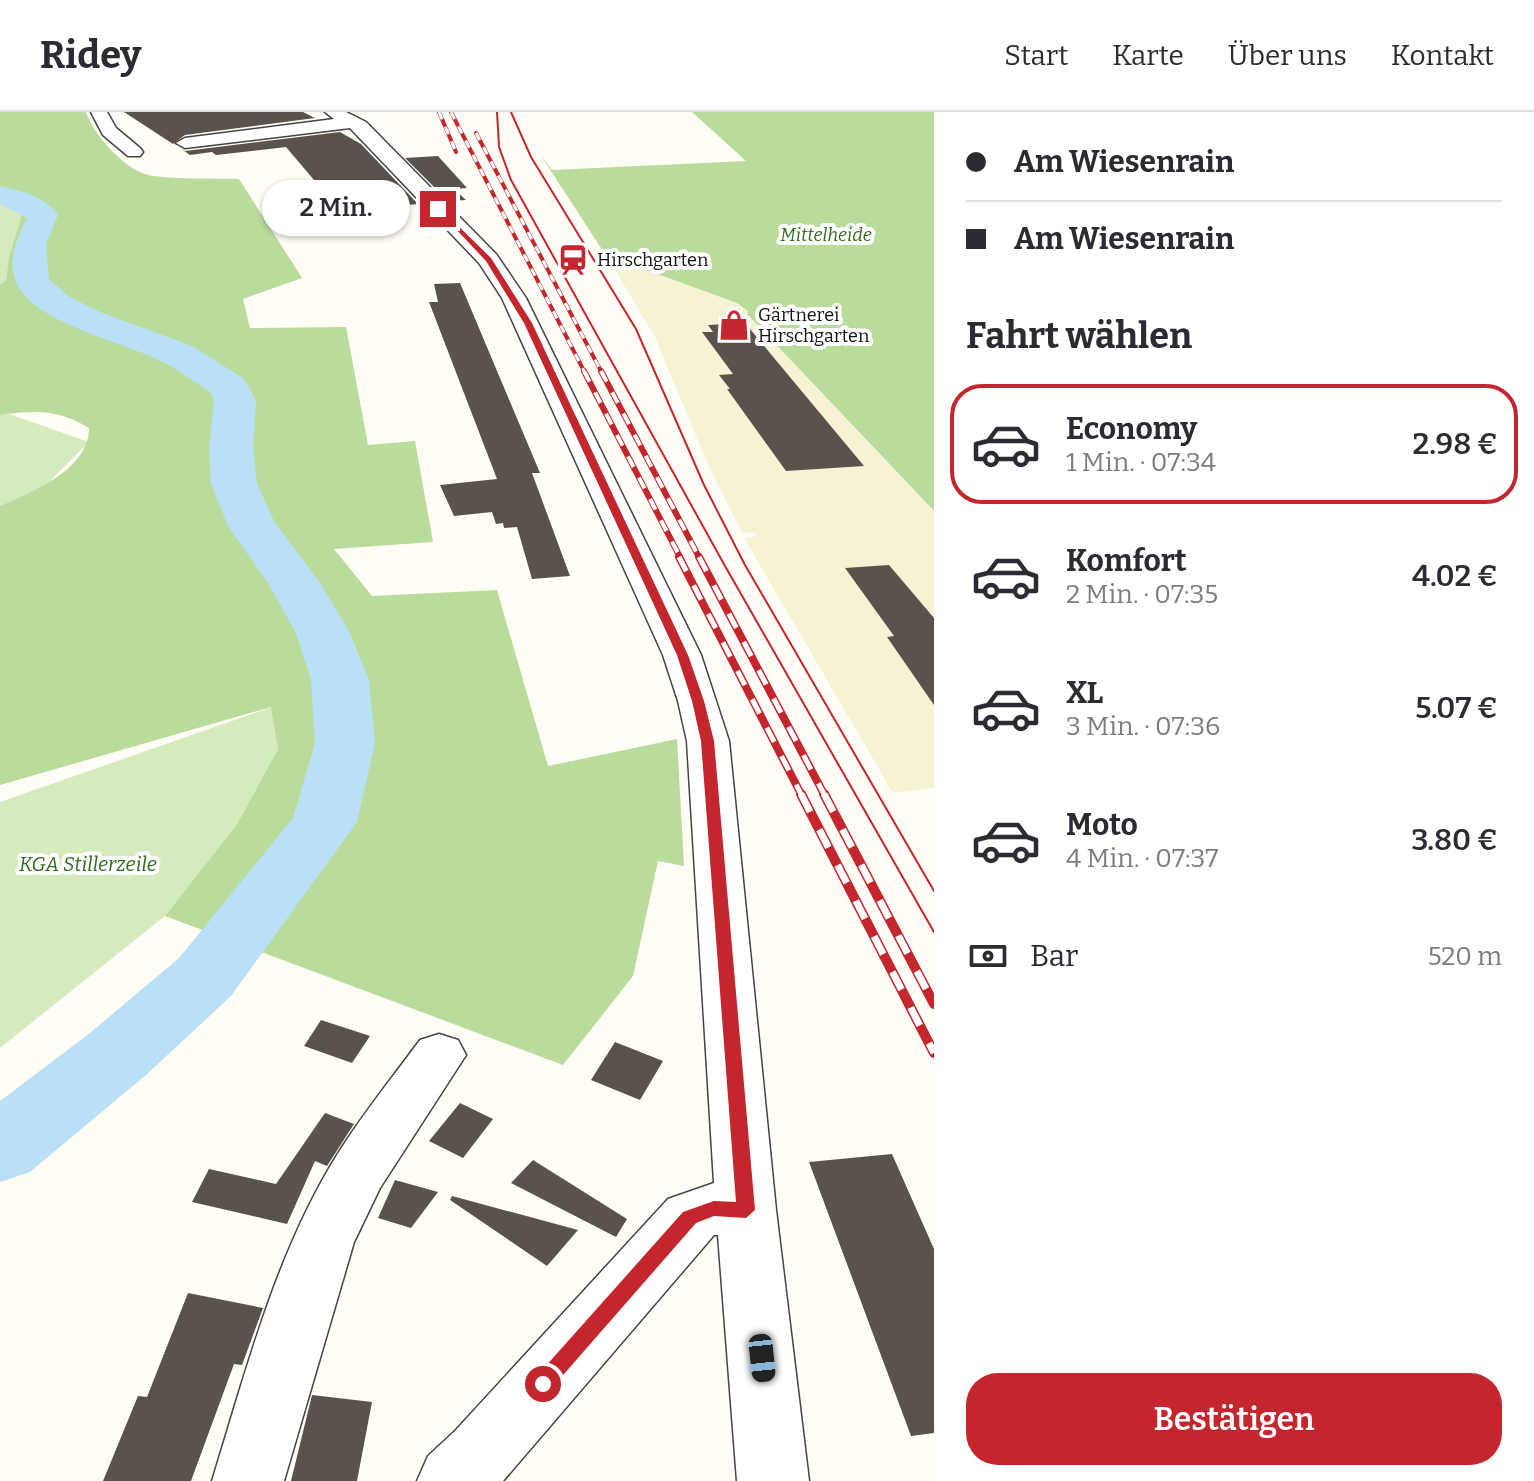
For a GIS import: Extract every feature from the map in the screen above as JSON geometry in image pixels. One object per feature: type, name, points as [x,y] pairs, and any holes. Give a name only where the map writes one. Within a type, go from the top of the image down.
[{"type":"street","points":[[99,112],[109,131],[134,152]]},
{"type":"street","points":[[333,112],[353,122],[392,158],[420,191],[488,259],[514,298],[682,655],[698,701],[708,741],[746,1210],[773,1481]]},
{"type":"street","points":[[185,143],[353,122]]},
{"type":"street","points":[[248,1481],[323,1241],[358,1172],[439,1055]]},
{"type":"street","points":[[453,1481],[480,1455],[689,1217],[714,1209],[746,1210]]},
{"type":"shaded area","name":"Gärtnerei Hirschgarten","points":[[612,265],[641,268],[737,303],[749,311],[748,315],[934,512],[934,788],[893,793],[744,538],[757,536],[754,532],[742,533],[706,460],[655,337]]},
{"type":"green space","points":[[0,112],[86,112],[110,149],[145,174],[239,179],[302,278],[243,299],[250,328],[346,327],[368,445],[415,441],[433,542],[334,549],[372,596],[497,590],[548,766],[677,739],[684,866],[658,861],[633,976],[563,1065],[165,916],[237,824],[278,749],[271,707],[0,785],[0,506],[43,486],[70,467],[87,443],[89,428],[67,417],[46,412],[0,415],[0,285],[6,280],[9,257],[22,215],[0,204]]},
{"type":"green space","name":"Mittelheide","points":[[692,112],[934,112],[934,511],[748,315],[748,311],[737,303],[641,268],[612,265],[540,154],[552,170],[746,161]]},
{"type":"green space","points":[[0,204],[23,215],[9,257],[6,280],[0,285]]},
{"type":"green space","points":[[9,414],[89,442],[43,488],[0,506],[0,415]]},
{"type":"green space","name":"KGA Stillerzeile","points":[[272,707],[278,749],[237,824],[165,916],[0,1048],[0,802]]},
{"type":"building","points":[[124,112],[303,112],[315,118],[185,135],[173,144]]},
{"type":"building","points":[[340,132],[361,144],[418,204],[397,206],[392,189],[381,228],[357,200],[331,200],[286,147],[216,155],[212,152],[190,155],[180,148],[185,151]]},
{"type":"building","points":[[438,156],[467,188],[454,189],[466,200],[448,201],[405,158]]},
{"type":"building","points":[[460,283],[540,473],[532,473],[570,576],[532,579],[517,527],[504,528],[503,523],[496,524],[492,512],[454,516],[440,485],[497,479],[429,302],[438,302],[434,284]]},
{"type":"building","points":[[745,323],[864,466],[786,471],[727,389],[730,389],[719,375],[733,374],[702,332],[713,332],[708,325]]},
{"type":"building","points":[[889,565],[934,618],[934,705],[887,637],[894,636],[845,568]]},
{"type":"building","points":[[321,1020],[370,1036],[352,1063],[304,1046]]},
{"type":"building","points":[[615,1042],[663,1061],[640,1100],[591,1080]]},
{"type":"building","points":[[460,1103],[493,1119],[463,1158],[429,1141]]},
{"type":"building","points":[[325,1113],[354,1124],[327,1166],[315,1161],[287,1224],[192,1202],[209,1169],[276,1184]]},
{"type":"building","points":[[892,1154],[934,1249],[934,1433],[911,1436],[809,1162]]},
{"type":"building","points":[[533,1160],[627,1219],[616,1237],[511,1183]]},
{"type":"building","points":[[395,1180],[438,1192],[411,1228],[378,1218]]},
{"type":"building","points":[[452,1196],[578,1230],[547,1266],[450,1200]]},
{"type":"building","points":[[188,1293],[263,1308],[242,1365],[234,1364],[191,1481],[103,1481],[138,1396],[147,1397]]},
{"type":"building","points":[[312,1395],[372,1402],[357,1481],[291,1481]]},
{"type":"waterway","points":[[0,195],[18,199],[43,215],[30,244],[29,260],[33,282],[56,303],[87,320],[178,354],[229,387],[235,401],[231,447],[234,484],[252,526],[293,581],[323,633],[340,680],[345,743],[324,822],[205,977],[118,1054],[0,1148]]},
{"type":"tram line","points":[[497,112],[499,147],[511,180],[725,566],[934,932]]},
{"type":"tram line","points":[[511,112],[531,157],[636,329],[704,485],[745,565],[934,891]]},
{"type":"railway","points":[[439,112],[456,152]]},
{"type":"railway","points":[[451,112],[585,373]]},
{"type":"railway","points":[[476,133],[602,373]]},
{"type":"railway","points":[[584,371],[681,559]]},
{"type":"railway","points":[[601,371],[700,559]]},
{"type":"railway","points":[[679,557],[802,796]]},
{"type":"railway","points":[[699,557],[825,796]]},
{"type":"railway","points":[[801,794],[934,1053]]},
{"type":"railway","points":[[824,794],[934,1004]]},
{"type":"place","name":"Hirschgarten","points":[[573,260]]},
{"type":"place","name":"Gärtnerei Hirschgarten","points":[[734,325]]},
{"type":"route","points":[[438,209],[488,259],[528,323],[682,655],[708,741],[746,1210],[714,1209],[689,1217],[543,1384]]}]
